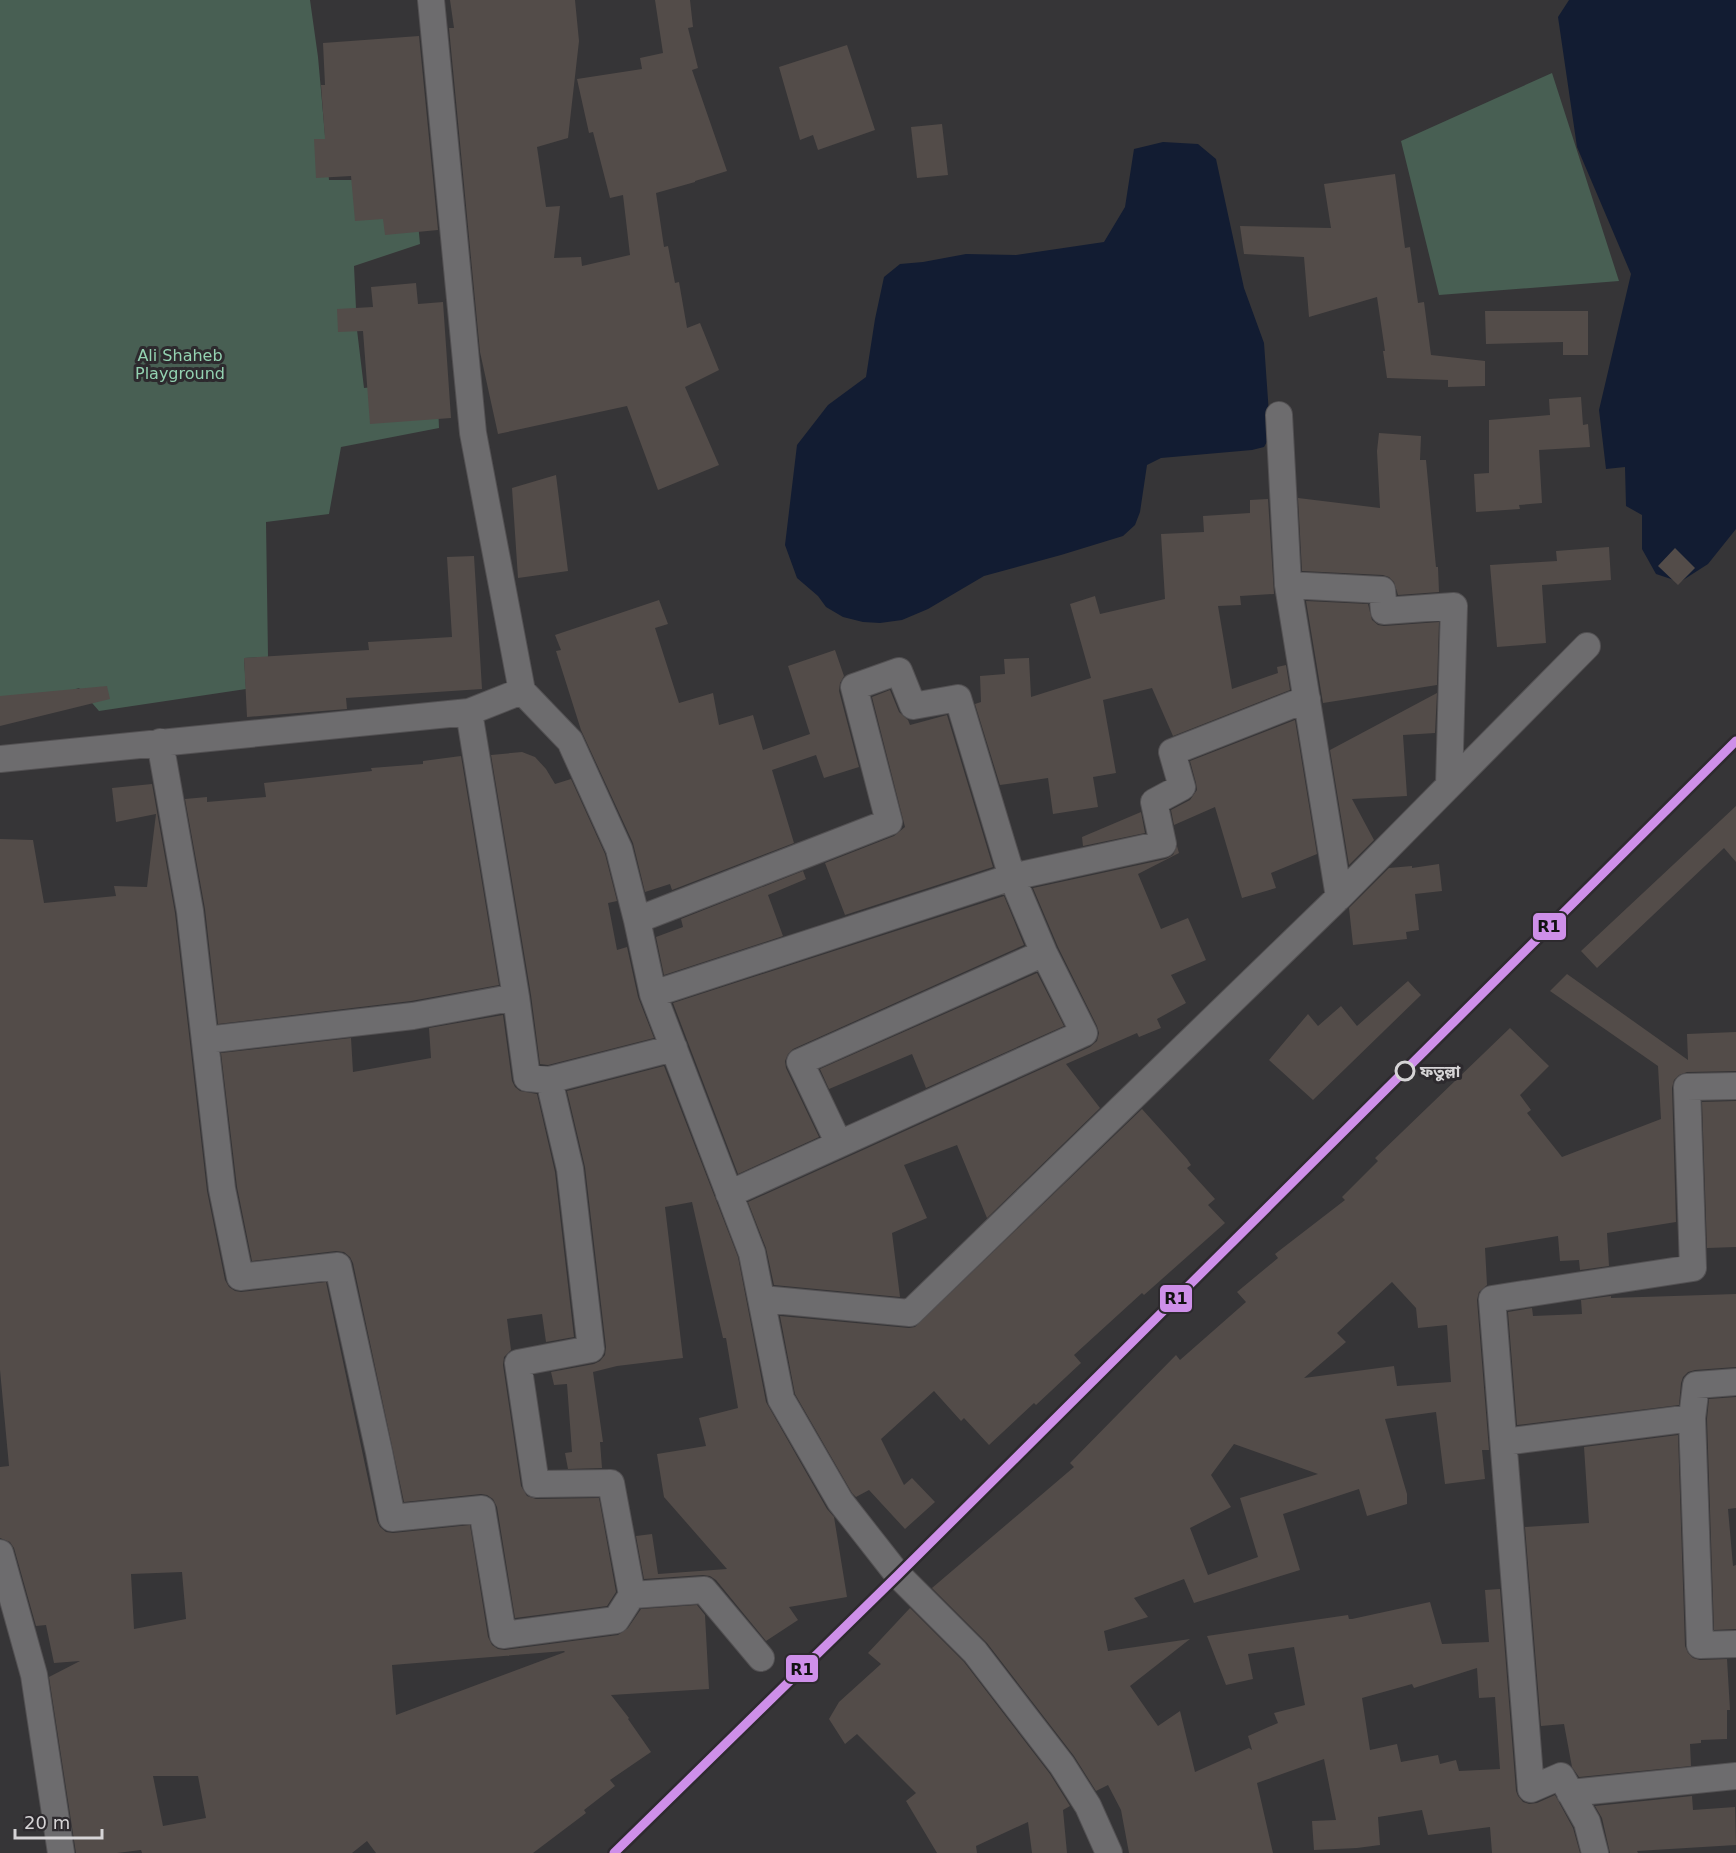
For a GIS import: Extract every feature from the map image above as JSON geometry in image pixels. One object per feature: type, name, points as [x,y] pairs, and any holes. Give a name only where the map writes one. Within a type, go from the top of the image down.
[{"type":"street","points":[[431,0],[473,433],[522,691],[570,741],[619,849],[653,994],[752,1253],[781,1399],[840,1501],[898,1575],[975,1652],[1062,1765],[1088,1806],[1109,1853]]},
{"type":"street","points":[[1279,415],[1288,585],[1339,897]]},
{"type":"street","points":[[1288,585],[1382,590],[1384,611],[1455,606],[1449,786]]},
{"type":"street","points":[[762,1299],[910,1313],[1339,897],[1587,646]]},
{"type":"street","points":[[637,920],[890,822],[854,687],[899,671],[913,706],[957,698],[1012,877],[1044,953],[1084,1033],[729,1194]]},
{"type":"street","points":[[0,759],[469,712],[522,691]]},
{"type":"street","points":[[653,994],[1012,877],[1163,844],[1154,802],[1182,786],[1172,752],[1307,699]]},
{"type":"street","points":[[469,712],[516,997],[527,1078],[549,1080],[674,1048]]},
{"type":"street","points":[[160,742],[190,911],[222,1189],[240,1277],[339,1266],[392,1518],[482,1509],[503,1635],[616,1620],[632,1595],[611,1483],[536,1484],[518,1363],[591,1348],[570,1169],[549,1080]]},
{"type":"street","points":[[839,1144],[800,1062],[1044,953]]},
{"type":"street","points":[[206,1040],[413,1016],[516,997]]},
{"type":"street","points":[[1595,1853],[1587,1822],[1561,1776],[1531,1789],[1492,1299],[1693,1268],[1687,1087],[1736,1086]]},
{"type":"street","points":[[1736,1382],[1696,1385],[1692,1418],[1700,1645],[1736,1644]]},
{"type":"street","points":[[1504,1442],[1692,1418]]},
{"type":"street","points":[[0,1552],[34,1675],[60,1853]]},
{"type":"street","points":[[632,1595],[704,1590],[760,1658]]},
{"type":"street","points":[[1570,1793],[1736,1776]]},
{"type":"green space","name":"Ali Shaheb Playground","points":[[0,0],[310,0],[318,57],[329,180],[414,180],[420,244],[354,266],[357,330],[364,388],[437,380],[439,428],[341,447],[329,514],[266,522],[268,657],[244,658],[246,689],[99,711],[79,688],[0,713]]},
{"type":"green space","points":[[1552,73],[1619,281],[1439,295],[1401,141]]},
{"type":"water","points":[[1569,0],[1736,0],[1736,529],[1708,564],[1680,582],[1656,574],[1642,549],[1642,515],[1626,506],[1625,467],[1606,469],[1599,410],[1631,274],[1577,147],[1558,17]]},
{"type":"water","points":[[1163,142],[1198,144],[1216,159],[1244,288],[1264,343],[1269,414],[1268,440],[1264,447],[1161,458],[1147,465],[1140,512],[1135,525],[1123,536],[984,576],[928,609],[902,620],[880,623],[863,622],[843,617],[826,607],[818,596],[797,578],[785,545],[797,445],[828,405],[866,377],[884,277],[900,264],[966,254],[1016,255],[1104,242],[1125,207],[1134,149]]},
{"type":"building","points":[[450,0],[575,0],[579,41],[568,138],[537,147],[546,207],[560,206],[554,258],[581,257],[582,266],[630,255],[623,195],[610,198],[593,132],[589,133],[577,79],[642,69],[640,58],[663,53],[655,0],[690,0],[693,27],[688,28],[698,68],[692,70],[727,171],[656,193],[664,247],[668,246],[675,283],[679,282],[687,328],[700,323],[719,370],[685,387],[719,465],[658,490],[627,406],[498,434],[480,352],[449,28],[454,28]]},
{"type":"building","points":[[419,36],[438,230],[385,235],[383,219],[355,221],[351,176],[316,178],[314,139],[325,139],[321,85],[325,85],[323,43]]},
{"type":"building","points":[[847,45],[875,130],[818,150],[813,135],[800,140],[779,67]]},
{"type":"building","points":[[942,124],[948,175],[917,178],[911,127]]},
{"type":"building","points":[[1395,174],[1405,248],[1410,247],[1418,303],[1424,302],[1431,355],[1485,361],[1485,386],[1448,387],[1448,380],[1387,378],[1377,297],[1309,317],[1304,257],[1244,254],[1240,226],[1331,228],[1324,184]]},
{"type":"building","points":[[416,283],[418,304],[443,302],[451,418],[370,424],[363,331],[338,332],[337,309],[373,307],[371,287]]},
{"type":"building","points":[[1485,311],[1588,311],[1588,355],[1563,355],[1563,342],[1486,344]]},
{"type":"building","points":[[1581,397],[1583,425],[1588,424],[1590,447],[1539,450],[1542,503],[1519,505],[1520,509],[1476,512],[1474,474],[1489,473],[1489,420],[1550,415],[1549,399]]},
{"type":"building","points":[[1379,433],[1421,436],[1420,460],[1426,460],[1439,592],[1398,595],[1394,582],[1383,575],[1302,571],[1298,498],[1380,508],[1377,451]]},
{"type":"building","points":[[556,475],[568,571],[518,578],[512,488]]},
{"type":"building","points":[[1268,499],[1274,594],[1240,596],[1241,605],[1218,606],[1232,689],[1278,673],[1277,667],[1286,665],[1290,690],[1173,736],[1152,688],[1103,700],[1116,773],[1093,777],[1098,807],[1053,814],[1048,778],[1000,785],[975,704],[981,702],[980,676],[1005,674],[1004,659],[1029,658],[1031,697],[1091,678],[1070,604],[1095,596],[1100,614],[1165,599],[1161,534],[1204,532],[1203,516],[1250,513],[1250,500]]},
{"type":"building","points":[[1609,547],[1611,580],[1542,585],[1546,643],[1497,647],[1490,565],[1557,561],[1556,551]]},
{"type":"building","points":[[1675,548],[1695,568],[1678,585],[1658,566]]},
{"type":"building","points":[[474,556],[482,689],[346,698],[347,709],[247,717],[244,658],[369,650],[368,642],[452,637],[447,557]]},
{"type":"building","points":[[659,600],[668,624],[655,628],[679,703],[713,693],[719,725],[753,715],[763,750],[810,734],[788,666],[835,650],[844,676],[839,691],[859,767],[824,778],[816,755],[772,770],[794,843],[672,890],[670,884],[645,892],[633,843],[581,730],[556,651],[561,650],[555,635]]},
{"type":"building","points":[[1306,601],[1368,604],[1372,620],[1384,626],[1439,622],[1437,685],[1323,703]]},
{"type":"building","points":[[107,686],[110,699],[0,726],[0,696]]},
{"type":"building","points":[[890,690],[899,712],[910,725],[947,715],[993,867],[845,915],[825,863],[894,836],[905,827],[872,697]]},
{"type":"building","points":[[1437,693],[1435,733],[1403,735],[1407,796],[1352,799],[1374,840],[1349,865],[1330,750]]},
{"type":"building","points":[[1295,720],[1317,854],[1271,873],[1276,888],[1242,898],[1215,807],[1174,825],[1171,810],[1190,800],[1197,790],[1190,761]]},
{"type":"building","points":[[522,752],[535,757],[555,784],[571,779],[605,854],[617,901],[608,903],[617,950],[627,947],[638,997],[654,1038],[548,1065],[540,1064],[531,995],[491,755]]},
{"type":"building","points":[[461,756],[499,985],[411,1001],[218,1024],[205,909],[185,799],[207,797],[207,802],[266,797],[264,783],[372,771],[371,768],[423,764],[423,761]]},
{"type":"building","points":[[152,784],[175,913],[207,1191],[225,1280],[229,1287],[241,1292],[326,1282],[380,1527],[386,1532],[393,1533],[470,1525],[488,1637],[492,1645],[498,1649],[505,1650],[618,1635],[628,1628],[641,1609],[697,1605],[705,1615],[709,1689],[611,1695],[651,1752],[610,1780],[615,1786],[584,1810],[586,1813],[533,1853],[376,1853],[367,1841],[352,1853],[142,1853],[141,1850],[117,1853],[76,1853],[49,1677],[80,1661],[54,1663],[46,1625],[36,1626],[14,1548],[10,1542],[0,1538],[0,1467],[9,1466],[0,1370],[0,839],[33,840],[44,903],[116,896],[114,886],[147,887],[156,814],[116,822],[112,788]],"holes":[[[182,1572],[186,1619],[134,1629],[131,1574]],[[564,1651],[565,1652],[396,1715],[392,1665]],[[153,1776],[198,1776],[206,1818],[163,1826]]]},
{"type":"building","points":[[1736,806],[1736,862],[1724,848],[1597,968],[1581,951]]},
{"type":"building","points":[[1141,812],[1145,833],[1083,846],[1082,837]]},
{"type":"building","points":[[1177,846],[1179,853],[1138,874],[1161,929],[1188,918],[1206,960],[1171,975],[1186,1003],[1157,1019],[1161,1028],[1139,1037],[1137,1033],[1066,1064],[1100,1108],[987,1218],[957,1145],[904,1165],[927,1218],[892,1233],[900,1297],[774,1285],[766,1248],[748,1202],[1090,1047],[1097,1041],[1099,1033],[1097,1026],[1058,947],[1033,888],[1166,859],[1173,855]]},
{"type":"building","points":[[1439,864],[1442,891],[1415,894],[1419,930],[1406,932],[1407,939],[1353,945],[1349,908],[1389,868],[1412,866],[1412,868]]},
{"type":"building","points":[[803,871],[806,879],[768,895],[783,936],[664,975],[656,937],[683,927],[681,919]]},
{"type":"building","points":[[1004,896],[1024,945],[793,1049],[785,1061],[786,1068],[819,1137],[738,1174],[673,1003]]},
{"type":"building","points":[[1037,973],[1064,1026],[926,1088],[912,1054],[829,1089],[820,1069]]},
{"type":"building","points":[[1567,974],[1688,1060],[1687,1034],[1736,1032],[1736,1071],[1687,1072],[1674,1080],[1672,1088],[1676,1222],[1607,1233],[1609,1266],[1580,1270],[1579,1260],[1560,1261],[1558,1236],[1485,1248],[1487,1285],[1479,1292],[1477,1300],[1489,1450],[1482,1450],[1485,1479],[1445,1484],[1436,1412],[1385,1419],[1407,1494],[1407,1504],[1367,1516],[1359,1489],[1283,1514],[1300,1570],[1194,1603],[1184,1579],[1134,1598],[1148,1617],[1104,1631],[1108,1651],[1190,1639],[1130,1686],[1158,1726],[1180,1711],[1195,1772],[1249,1748],[1252,1750],[1248,1736],[1278,1723],[1274,1713],[1305,1705],[1294,1647],[1248,1654],[1253,1679],[1226,1685],[1207,1636],[1348,1615],[1349,1619],[1352,1619],[1430,1602],[1442,1644],[1489,1642],[1485,1590],[1500,1589],[1516,1791],[1523,1802],[1529,1804],[1555,1795],[1573,1828],[1580,1853],[1492,1853],[1490,1827],[1428,1835],[1422,1810],[1378,1817],[1380,1845],[1314,1850],[1312,1821],[1336,1820],[1324,1759],[1257,1783],[1273,1853],[1129,1853],[1121,1810],[1108,1785],[1096,1791],[1074,1756],[987,1643],[932,1588],[1074,1467],[1070,1463],[1176,1355],[1180,1360],[1246,1302],[1237,1292],[1278,1258],[1275,1254],[1345,1200],[1342,1197],[1378,1161],[1375,1158],[1510,1028],[1549,1066],[1520,1095],[1531,1110],[1527,1113],[1562,1157],[1661,1119],[1658,1066],[1550,991]],"holes":[[[1392,1282],[1416,1308],[1418,1328],[1447,1325],[1451,1382],[1397,1386],[1394,1366],[1304,1378],[1346,1342],[1337,1333]],[[1234,1444],[1318,1474],[1240,1498],[1258,1557],[1208,1575],[1190,1528],[1231,1507],[1211,1475]],[[1477,1668],[1479,1698],[1495,1697],[1500,1769],[1459,1771],[1456,1760],[1440,1764],[1438,1755],[1401,1762],[1397,1744],[1370,1750],[1362,1698],[1412,1684],[1414,1688]]]},
{"type":"building","points":[[1408,981],[1421,995],[1313,1100],[1269,1060],[1308,1014],[1318,1026],[1341,1006],[1357,1026]]},
{"type":"building","points":[[503,1015],[512,1081],[520,1091],[537,1094],[555,1172],[574,1337],[546,1342],[542,1314],[507,1319],[511,1350],[504,1357],[503,1365],[521,1486],[527,1496],[536,1499],[599,1498],[616,1592],[607,1606],[515,1618],[497,1507],[493,1499],[481,1494],[404,1502],[350,1257],[344,1252],[336,1251],[252,1261],[237,1187],[221,1053],[351,1038],[353,1072],[431,1058],[429,1028]]},
{"type":"building","points":[[664,1066],[738,1257],[766,1402],[827,1509],[834,1517],[847,1597],[789,1607],[798,1620],[766,1641],[716,1580],[710,1576],[644,1579],[636,1536],[652,1534],[658,1574],[727,1569],[664,1497],[657,1454],[706,1446],[699,1418],[738,1408],[726,1338],[723,1338],[692,1202],[665,1207],[683,1358],[617,1366],[593,1372],[603,1442],[600,1442],[602,1468],[568,1469],[565,1453],[572,1452],[567,1384],[554,1385],[551,1372],[594,1364],[605,1355],[606,1347],[585,1167],[567,1091]]},
{"type":"building","points":[[1736,1101],[1736,1247],[1707,1248],[1702,1102]]},
{"type":"building","points":[[1142,1109],[1187,1159],[1191,1165],[1187,1168],[1215,1199],[1208,1205],[1225,1223],[1144,1295],[1142,1293],[1074,1355],[1081,1363],[989,1445],[964,1418],[961,1421],[934,1391],[881,1439],[904,1485],[912,1478],[935,1502],[905,1529],[869,1490],[856,1497],[852,1493],[795,1394],[780,1316],[915,1327]]},
{"type":"building","points":[[1736,1294],[1736,1367],[1688,1372],[1681,1383],[1679,1405],[1517,1425],[1508,1312],[1532,1308],[1533,1316],[1582,1314],[1581,1300],[1611,1296],[1611,1298]]},
{"type":"building","points":[[1736,1397],[1736,1508],[1728,1509],[1733,1566],[1736,1565],[1736,1629],[1714,1630],[1707,1419],[1709,1399]]},
{"type":"building","points":[[1678,1435],[1685,1646],[1693,1658],[1727,1659],[1730,1710],[1727,1710],[1727,1739],[1701,1740],[1701,1743],[1690,1744],[1691,1766],[1579,1777],[1572,1767],[1564,1724],[1541,1726],[1525,1527],[1589,1523],[1584,1447]]},
{"type":"building","points":[[910,1608],[964,1662],[1050,1774],[1070,1806],[1063,1810],[1067,1853],[1032,1853],[1028,1822],[976,1846],[977,1853],[937,1853],[906,1801],[916,1793],[857,1734],[845,1744],[829,1719],[839,1702],[881,1664],[868,1653]]},
{"type":"building","points":[[1692,1796],[1693,1810],[1735,1807],[1736,1845],[1610,1853],[1602,1818],[1595,1806]]},
{"type":"transit line","name":"R1","points":[[614,1853],[898,1575],[1736,741]]},
{"type":"place","name":"ফতুল্লা","points":[[1405,1071]]}]
